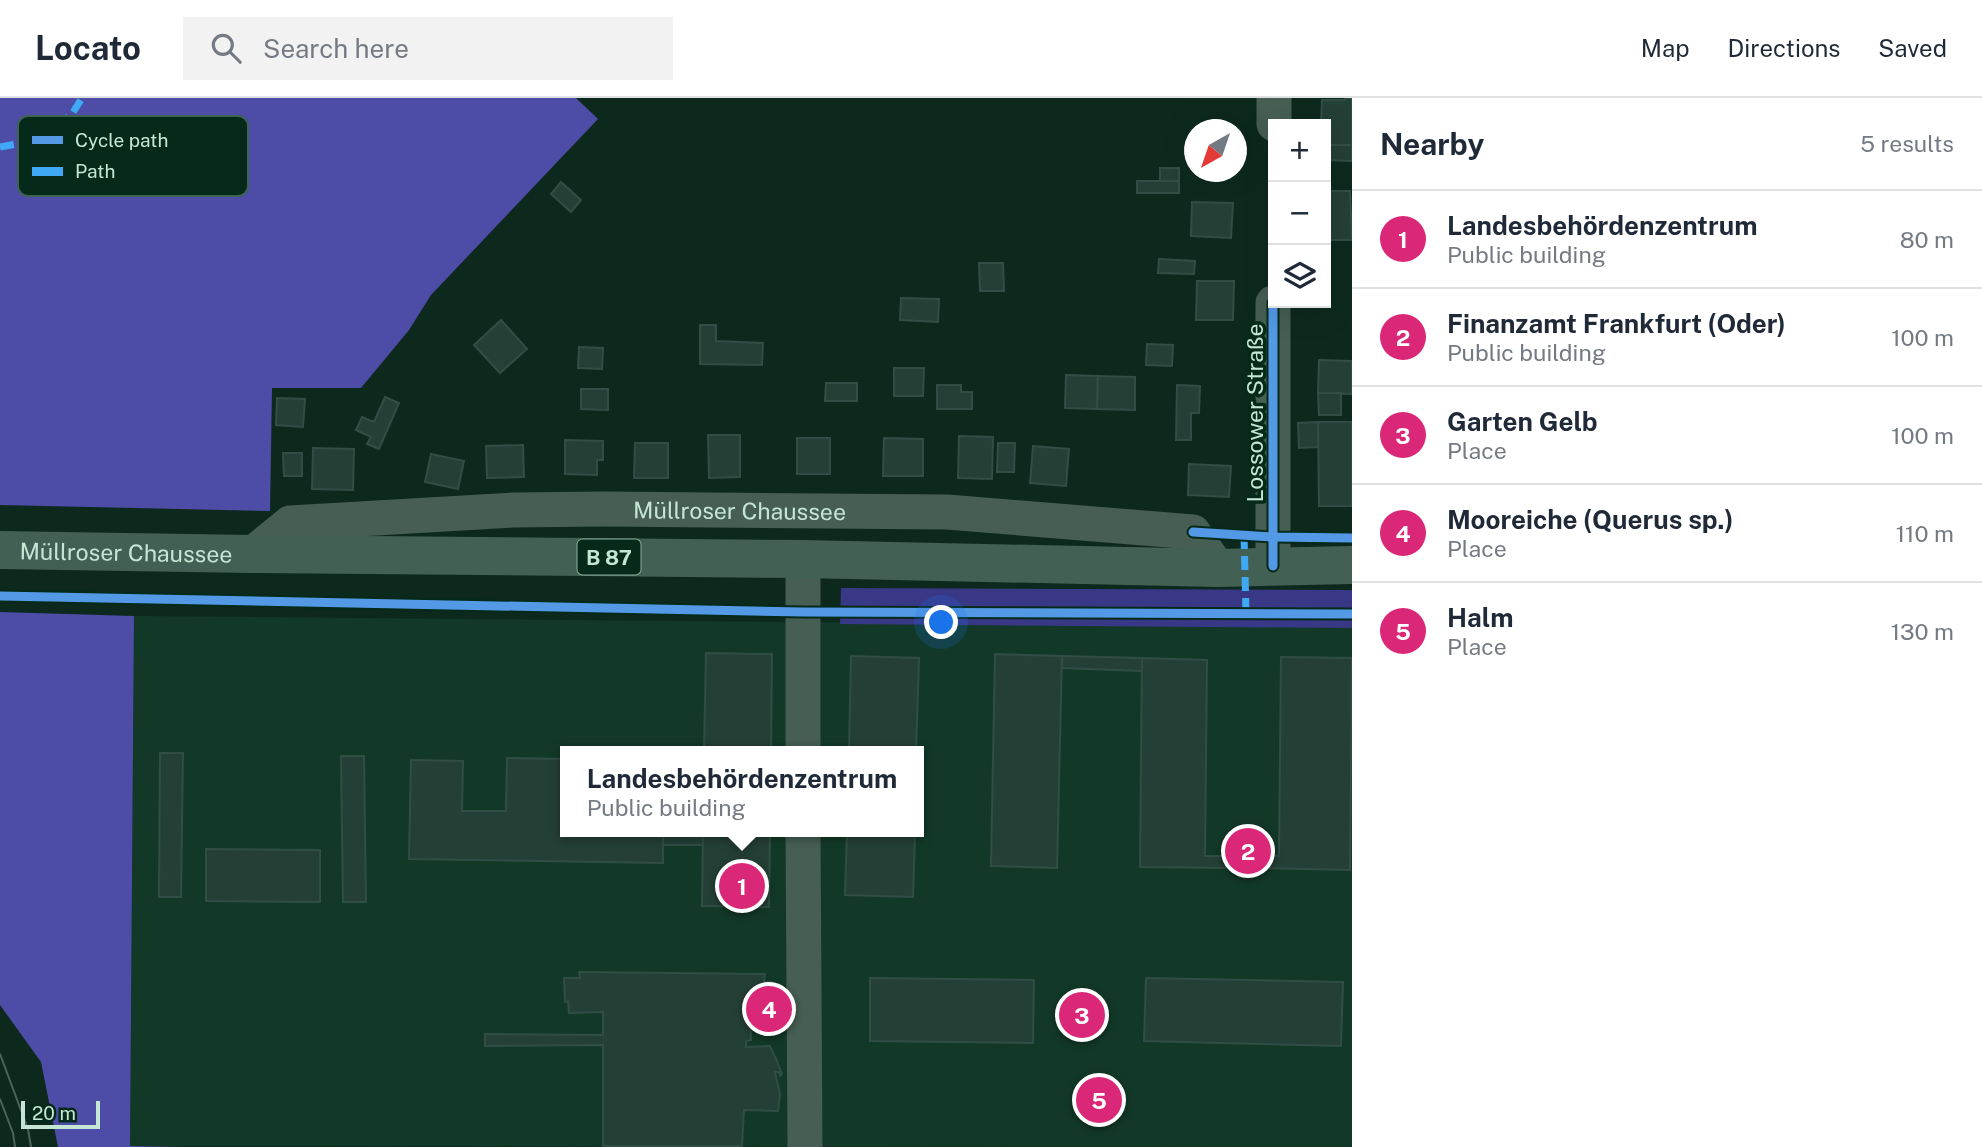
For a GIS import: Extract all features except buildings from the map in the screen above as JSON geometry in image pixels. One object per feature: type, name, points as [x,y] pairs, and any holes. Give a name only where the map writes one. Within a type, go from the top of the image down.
[{"type":"main road","name":"Müllroser Chaussee","points":[[0,550],[803,559],[1218,568],[1352,565]]},
{"type":"street","points":[[1273,119],[1274,98]]},
{"type":"street","name":"Lossower Straße","points":[[1273,308],[1273,566]]},
{"type":"street","name":"Müllroser Chaussee","points":[[252,554],[290,523],[513,510],[947,512],[1193,532],[1218,568]]},
{"type":"street","points":[[803,559],[803,746]]},
{"type":"street","points":[[803,837],[805,1147]]},
{"type":"shaded area","points":[[0,98],[576,98],[598,119],[431,295],[409,330],[361,388],[272,388],[270,511],[0,505]]},
{"type":"shaded area","points":[[841,588],[1352,590],[1352,628],[840,624]]},
{"type":"shaded area","points":[[0,612],[134,616],[130,1146],[185,1147],[58,1147],[41,1062],[0,1005]]},
{"type":"shaded area","points":[[134,616],[1352,627],[1352,1147],[130,1146]]},
{"type":"tram line","points":[[0,1054],[28,1129],[31,1147]]},
{"type":"tram line","points":[[0,1099],[13,1133],[15,1147]]},
{"type":"marked path","points":[[69,116],[82,98]]},
{"type":"marked path","points":[[0,147],[18,144]]},
{"type":"marked path","points":[[1244,535],[1246,613]]},
{"type":"cycle path","points":[[1273,308],[1273,566]]},
{"type":"cycle path","points":[[1193,532],[1352,538]]},
{"type":"cycle path","points":[[0,596],[803,612],[1352,614]]},
{"type":"place","name":"Finanzamt Frankfurt (Oder)","points":[[1248,851]]},
{"type":"place","name":"Landesbehördenzentrum","points":[[742,886]]},
{"type":"place","name":"Mooreiche (Querus sp.)","points":[[769,1009]]},
{"type":"place","name":"Garten Gelb","points":[[1082,1015]]},
{"type":"place","name":"Halm","points":[[1099,1100]]}]
